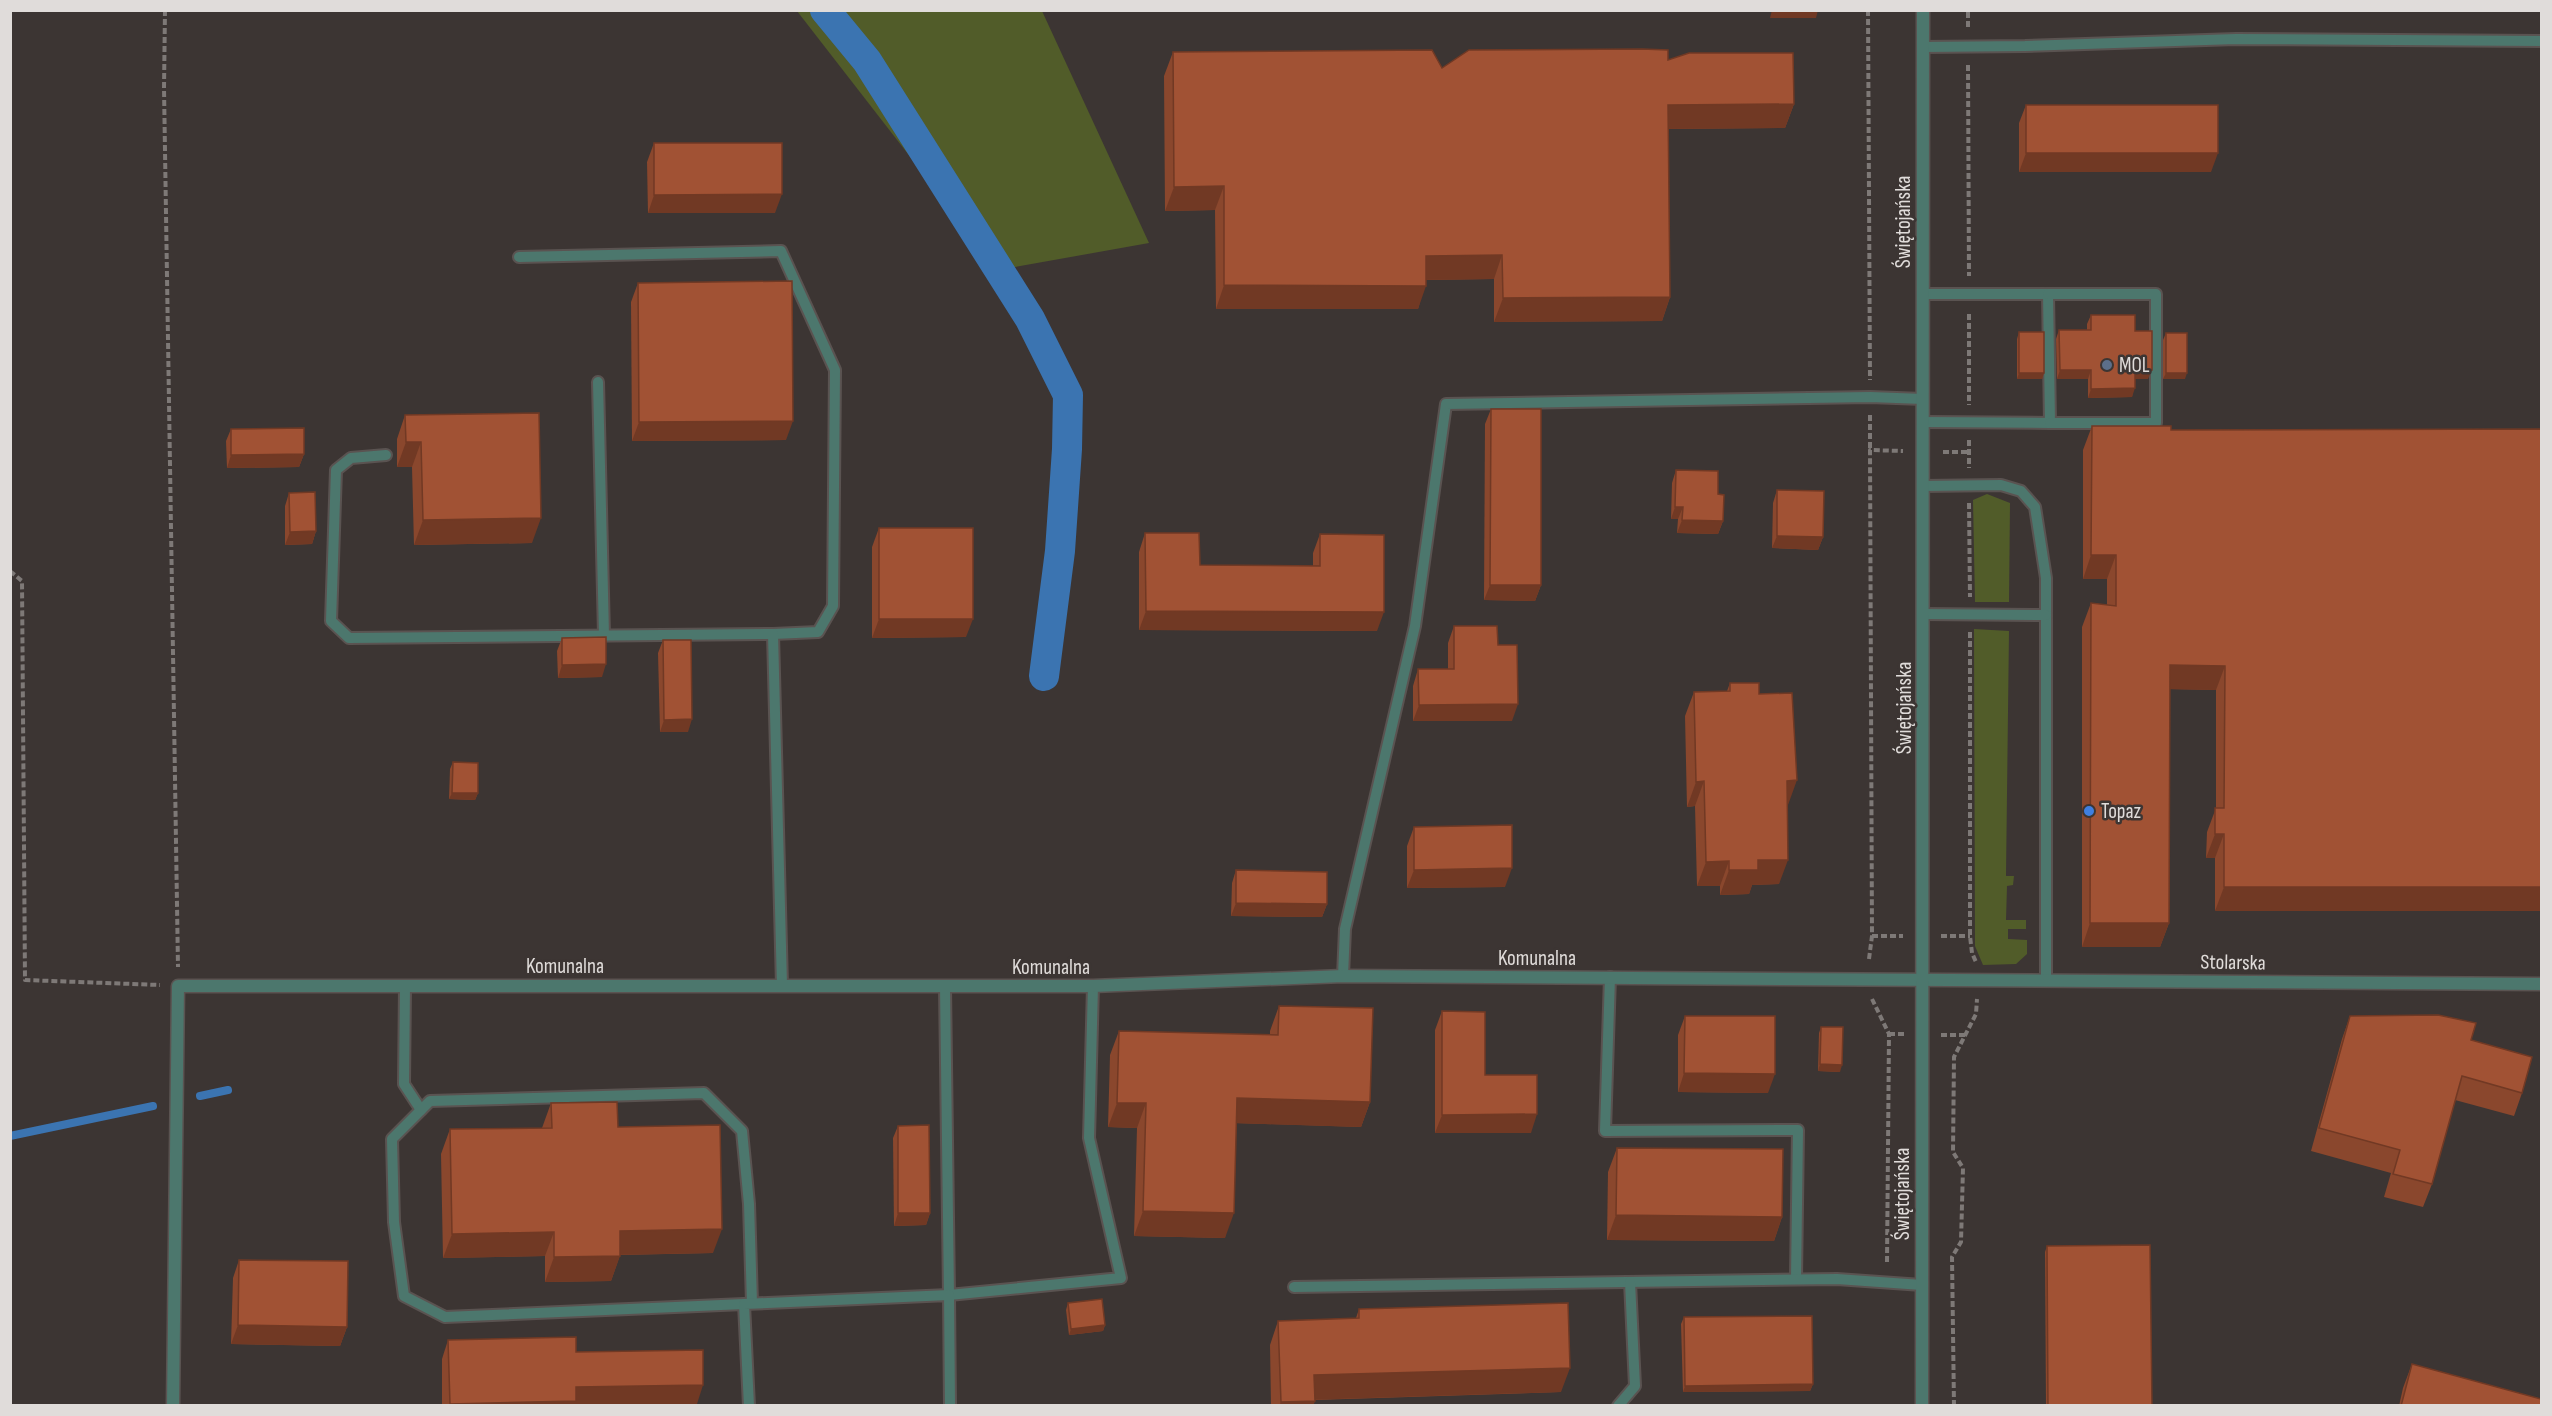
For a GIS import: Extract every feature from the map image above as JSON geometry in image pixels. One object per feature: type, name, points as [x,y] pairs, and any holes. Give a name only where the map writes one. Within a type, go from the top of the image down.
[{"type":"street","name":"Świętojańska","points":[[1922,1406],[1923,10]]},
{"type":"street","name":"Komunalna","points":[[178,986],[1093,986],[1343,976],[1923,979]]},
{"type":"street","name":"Stolarska","points":[[1923,979],[2541,984]]},
{"type":"street","points":[[174,1406],[178,986]]},
{"type":"lane","points":[[1923,47],[2236,39],[2541,41]]},
{"type":"lane","points":[[386,455],[351,458],[336,470],[331,621],[349,638],[819,632],[833,606],[835,370],[781,251],[519,257]]},
{"type":"lane","points":[[1923,294],[2156,294],[2156,423],[1923,422]]},
{"type":"lane","points":[[2048,294],[2049,423]]},
{"type":"lane","points":[[598,382],[604,636]]},
{"type":"lane","points":[[1343,976],[1345,929],[1415,626],[1446,404],[1870,397],[1923,399]]},
{"type":"lane","points":[[1923,486],[2001,485],[2021,491],[2035,507],[2046,578],[2046,979]]},
{"type":"lane","points":[[1923,614],[2046,615]]},
{"type":"lane","points":[[773,634],[782,986]]},
{"type":"lane","points":[[1610,977],[1605,1131],[1798,1130],[1796,1279]]},
{"type":"lane","points":[[405,986],[405,1084],[422,1110]]},
{"type":"lane","points":[[945,986],[950,1406]]},
{"type":"lane","points":[[749,1406],[748,1304],[749,1204],[742,1131],[704,1093],[430,1101],[392,1139],[394,1222],[404,1296],[445,1317],[748,1304],[949,1295],[1121,1278],[1089,1138],[1093,986]]},
{"type":"lane","points":[[1294,1287],[1796,1279],[1837,1279],[1922,1285]]},
{"type":"lane","points":[[1618,1406],[1635,1386],[1629,1282]]},
{"type":"path","points":[[10,571],[22,581],[25,980],[178,986],[165,157],[165,10]]},
{"type":"path","points":[[1868,10],[1872,936],[1869,963]]},
{"type":"path","points":[[1968,10],[1970,936],[1972,953],[1977,965]]},
{"type":"path","points":[[1870,450],[1969,452]]},
{"type":"path","points":[[1870,996],[1889,1034],[1887,1283]]},
{"type":"path","points":[[1954,1406],[1952,1257],[1961,1242],[1963,1168],[1953,1152],[1954,1057],[1976,1014],[1977,996]]},
{"type":"green space","points":[[797,11],[1042,11],[1149,243],[998,270]]},
{"type":"green space","points":[[1987,494],[2010,503],[2009,602],[1975,602],[1973,500]]},
{"type":"green space","points":[[1974,629],[2009,631],[2006,876],[2014,876],[2013,885],[2007,886],[2006,920],[2026,920],[2026,929],[2008,929],[2008,939],[2027,940],[2027,954],[2016,964],[1983,965],[1975,946]]},
{"type":"building","points":[[1432,50],[1442,68],[1469,50],[1668,50],[1668,60],[1689,53],[1793,53],[1794,104],[1668,105],[1670,297],[1503,298],[1502,255],[1426,256],[1426,286],[1224,285],[1224,186],[1174,187],[1173,52]]},
{"type":"building","points":[[2026,105],[2218,105],[2218,153],[2026,153]]},
{"type":"building","points":[[654,143],[782,143],[782,194],[654,195]]},
{"type":"building","points":[[792,281],[793,421],[639,422],[638,283]]},
{"type":"building","points":[[2091,315],[2135,315],[2135,331],[2152,331],[2152,370],[2135,370],[2135,388],[2091,389],[2091,370],[2060,370],[2059,330],[2091,330]]},
{"type":"building","points":[[2019,332],[2044,332],[2044,373],[2019,373]]},
{"type":"building","points":[[2166,333],[2187,333],[2187,373],[2166,373]]},
{"type":"building","points":[[1491,409],[1541,409],[1541,585],[1490,585]]},
{"type":"building","points":[[539,413],[541,518],[423,520],[421,442],[406,442],[405,415]]},
{"type":"building","points":[[2092,426],[2171,426],[2171,430],[2541,429],[2541,887],[2224,887],[2224,834],[2215,834],[2215,808],[2224,808],[2225,666],[2170,665],[2169,923],[2090,923],[2091,603],[2116,606],[2116,555],[2091,555]]},
{"type":"building","points":[[304,428],[304,454],[231,455],[231,429]]},
{"type":"building","points":[[1676,470],[1718,471],[1718,494],[1724,495],[1723,521],[1682,520],[1683,507],[1675,507]]},
{"type":"building","points":[[1777,490],[1824,491],[1823,537],[1777,536]]},
{"type":"building","points":[[315,492],[316,531],[290,532],[289,493]]},
{"type":"building","points":[[879,528],[973,528],[973,619],[879,619]]},
{"type":"building","points":[[1145,533],[1199,533],[1200,565],[1320,566],[1320,534],[1384,535],[1384,612],[1146,611]]},
{"type":"building","points":[[1454,626],[1497,626],[1498,645],[1517,645],[1518,704],[1419,705],[1418,669],[1454,669]]},
{"type":"building","points":[[606,637],[606,664],[562,665],[562,638]]},
{"type":"building","points":[[663,640],[691,640],[692,719],[664,720]]},
{"type":"building","points":[[1730,683],[1759,683],[1759,694],[1792,693],[1797,780],[1787,781],[1788,860],[1758,860],[1758,870],[1729,870],[1729,861],[1706,862],[1704,781],[1696,782],[1694,692],[1730,691]]},
{"type":"building","points":[[453,762],[478,763],[478,793],[452,793]]},
{"type":"building","points":[[1512,825],[1512,868],[1414,870],[1414,827]]},
{"type":"building","points":[[1236,870],[1327,872],[1327,904],[1236,903]]},
{"type":"building","points":[[1279,1006],[1373,1008],[1370,1102],[1237,1098],[1234,1213],[1143,1211],[1146,1103],[1117,1103],[1119,1031],[1278,1035]]},
{"type":"building","points":[[1442,1011],[1485,1012],[1485,1075],[1537,1075],[1537,1114],[1442,1115]]},
{"type":"building","points":[[2438,1015],[2476,1023],[2471,1040],[2532,1057],[2522,1093],[2462,1076],[2432,1184],[2393,1174],[2400,1150],[2319,1128],[2350,1016]]},
{"type":"building","points":[[1685,1016],[1775,1016],[1775,1074],[1684,1073]]},
{"type":"building","points":[[1821,1027],[1843,1027],[1842,1065],[1820,1064]]},
{"type":"building","points":[[617,1102],[618,1127],[720,1125],[722,1229],[620,1231],[620,1256],[554,1257],[554,1232],[452,1234],[450,1129],[552,1128],[551,1103]]},
{"type":"building","points":[[929,1125],[930,1213],[898,1213],[898,1126]]},
{"type":"building","points":[[1617,1148],[1783,1149],[1782,1217],[1616,1215]]},
{"type":"building","points":[[2150,1245],[2152,1406],[2048,1406],[2047,1246]]},
{"type":"building","points":[[239,1260],[348,1261],[347,1327],[238,1325]]},
{"type":"building","points":[[1102,1299],[1105,1325],[1071,1329],[1068,1303]]},
{"type":"building","points":[[1568,1303],[1570,1368],[1314,1375],[1315,1401],[1281,1402],[1278,1321],[1359,1318],[1359,1309]]},
{"type":"building","points":[[1812,1316],[1813,1384],[1685,1386],[1684,1317]]},
{"type":"building","points":[[576,1337],[576,1352],[703,1350],[703,1385],[576,1387],[576,1401],[450,1404],[448,1340]]},
{"type":"building","points":[[2412,1364],[2541,1399],[2541,1406],[2401,1406]]},
{"type":"waterway","points":[[825,10],[867,61],[1030,319],[1068,395],[1060,551],[1044,676]]},
{"type":"waterway","points":[[200,1096],[228,1090]]},
{"type":"waterway","points":[[10,1136],[153,1106]]},
{"type":"place","name":"MOL","points":[[2107,365]]},
{"type":"place","name":"Topaz","points":[[2089,811]]}]
